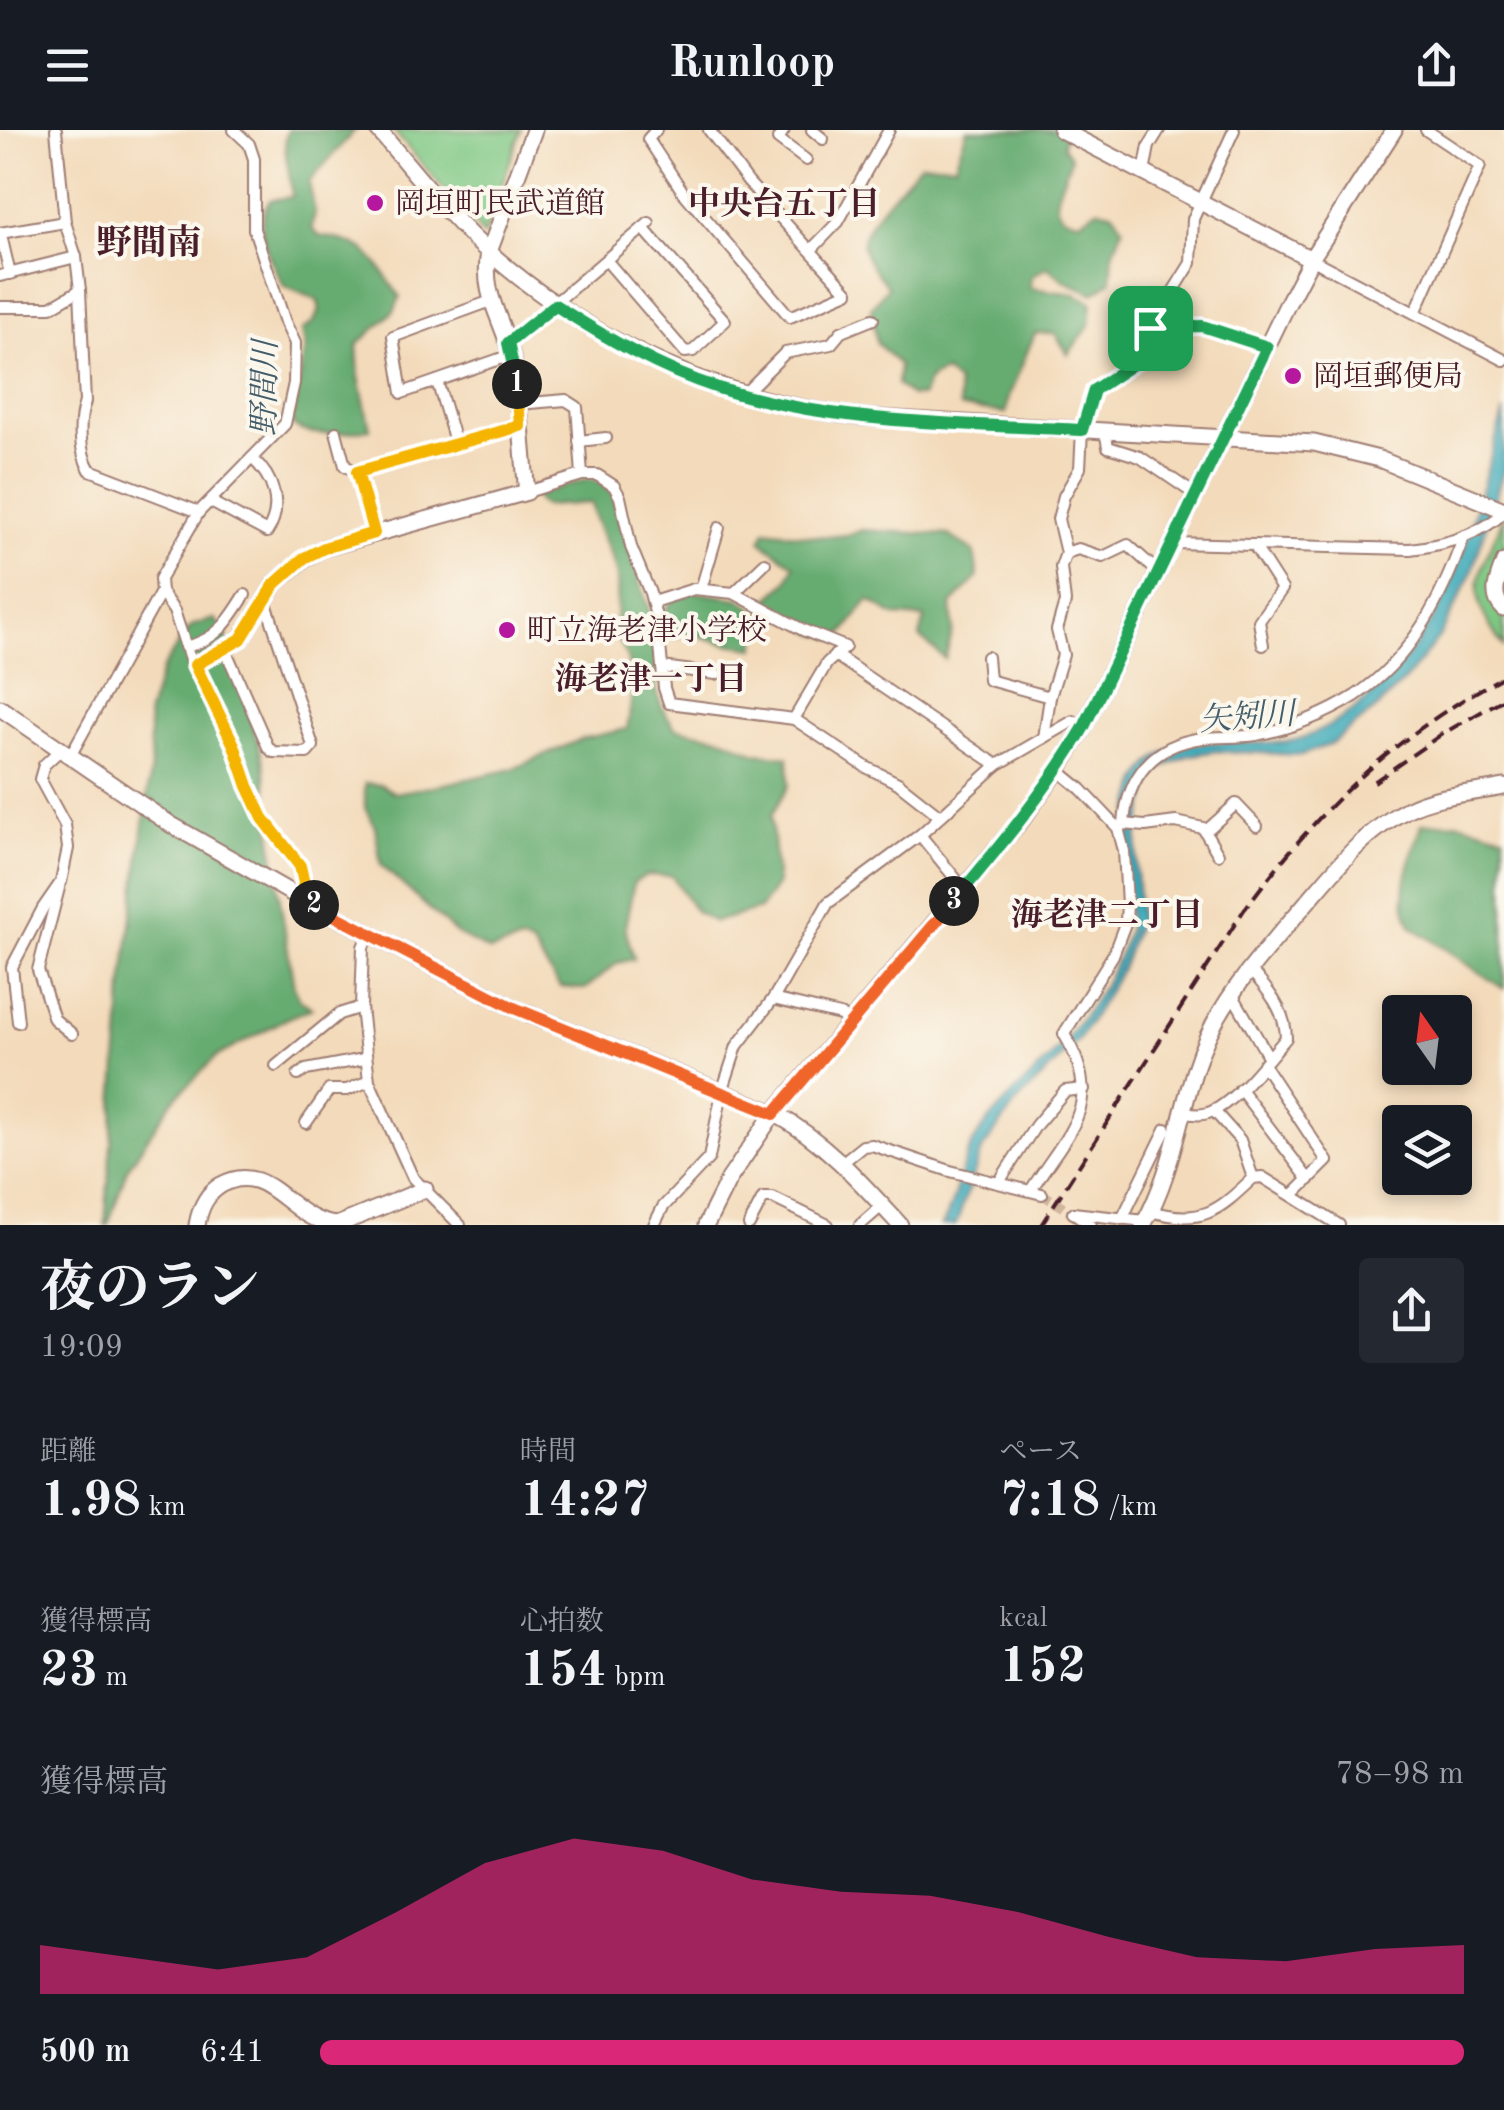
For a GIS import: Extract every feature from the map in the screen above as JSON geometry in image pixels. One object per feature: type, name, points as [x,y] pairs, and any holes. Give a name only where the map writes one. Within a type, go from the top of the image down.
[{"type":"street","points":[[56,130],[64,222],[76,257],[80,290],[84,402],[80,416],[87,466],[198,512]]},
{"type":"street","points":[[234,130],[251,148],[256,170],[254,229],[297,350],[285,424],[198,512],[160,579],[161,592],[174,610],[185,647],[234,745],[263,818],[300,866],[304,883],[300,898]]},
{"type":"street","points":[[378,130],[489,252],[555,305],[646,358],[743,395],[860,417],[1224,437],[1332,447],[1408,469],[1504,511],[1486,527],[1435,546],[1255,547],[1173,543]]},
{"type":"street","points":[[527,492],[510,349],[491,301],[486,272],[489,252],[534,130]]},
{"type":"street","points":[[656,130],[648,139],[683,192],[790,317],[848,292],[748,182],[709,130]]},
{"type":"street","points":[[784,130],[778,140],[806,160]]},
{"type":"street","points":[[812,130],[823,138]]},
{"type":"street","points":[[811,250],[838,222],[889,130]]},
{"type":"street","points":[[1061,130],[1504,360]]},
{"type":"street","points":[[1144,173],[1149,146],[1159,130]]},
{"type":"street","points":[[1044,738],[1050,696],[1063,655],[1057,630],[1065,602],[1061,566],[1066,553],[1058,519],[1064,496],[1080,468],[1082,430],[1094,390],[1139,360],[1150,328],[1191,263],[1193,219],[1234,130]]},
{"type":"street","points":[[706,1225],[729,1179],[774,1114],[964,889],[1058,770],[1084,727],[1311,259],[1394,130]]},
{"type":"street","points":[[1415,313],[1480,166],[1426,130]]},
{"type":"street","points":[[64,222],[0,234],[5,275],[76,257]]},
{"type":"street","points":[[491,301],[393,337],[402,393],[510,349],[555,305],[606,260],[646,225],[726,321],[693,351],[685,352],[606,260]]},
{"type":"street","points":[[0,307],[51,307],[80,290]]},
{"type":"street","points":[[743,395],[784,354],[831,344],[841,332],[874,319]]},
{"type":"street","points":[[1150,328],[1202,326],[1267,347]]},
{"type":"street","points":[[438,381],[456,445]]},
{"type":"street","points":[[518,404],[566,400],[577,407],[582,475]]},
{"type":"street","points":[[336,432],[345,466],[357,472],[520,426]]},
{"type":"street","points":[[1105,431],[1108,447],[1140,457],[1196,494]]},
{"type":"street","points":[[578,441],[606,438]]},
{"type":"street","points":[[211,502],[267,532],[274,520],[274,488],[268,473],[252,458]]},
{"type":"street","points":[[357,472],[374,533]]},
{"type":"street","points":[[195,665],[241,639],[285,573],[324,548],[582,475],[597,475],[607,479],[620,496],[632,547],[653,602],[670,703],[794,720],[898,783],[940,816]]},
{"type":"street","points":[[701,589],[719,528]]},
{"type":"street","points":[[843,1162],[863,1146],[872,1145],[950,1171],[1037,1192],[1082,1107],[1084,1089],[1077,1056],[1064,1034],[1101,977],[1126,921],[1121,826],[1138,772],[1156,753],[1199,738],[1252,736],[1287,727],[1319,716],[1357,694],[1416,639],[1447,583],[1464,536]]},
{"type":"street","points":[[1066,553],[1078,549],[1103,558],[1128,545],[1159,574]]},
{"type":"street","points":[[1255,547],[1282,589],[1259,621],[1263,645]]},
{"type":"street","points":[[734,592],[765,562]]},
{"type":"street","points":[[1504,562],[1494,590],[1504,609]]},
{"type":"street","points":[[653,602],[701,589],[734,592],[804,630],[845,646],[827,663],[794,720]]},
{"type":"street","points":[[72,1034],[54,1019],[38,970],[66,865],[68,836],[40,779],[44,765],[65,753],[161,592]]},
{"type":"street","points":[[185,647],[206,642],[229,623],[245,595]]},
{"type":"street","points":[[225,649],[268,746],[273,752],[307,753],[313,746],[265,600]]},
{"type":"street","points":[[836,655],[997,764]]},
{"type":"street","points":[[987,657],[990,680],[1050,696]]},
{"type":"street","points":[[662,667],[716,674]]},
{"type":"street","points":[[0,708],[170,824],[300,898],[527,1014],[803,1129],[843,1162],[900,1225]]},
{"type":"street","points":[[654,1225],[662,1207],[709,1158],[722,1092],[737,1046],[773,999],[828,903],[920,835],[997,764],[1073,721],[1084,727]]},
{"type":"street","points":[[1058,770],[1121,826],[1176,822],[1206,831],[1218,854]]},
{"type":"street","points":[[1146,1219],[1162,1189],[1207,1035],[1249,969],[1350,852],[1386,822],[1440,797],[1504,787]]},
{"type":"street","points":[[1206,831],[1236,804],[1258,826]]},
{"type":"street","points":[[920,835],[964,889]]},
{"type":"street","points":[[18,1022],[12,967],[60,882]]},
{"type":"street","points":[[369,934],[364,948],[361,1007],[369,1082],[413,1178],[460,1225]]},
{"type":"street","points":[[1184,1113],[1204,1115],[1214,1111],[1286,1038],[1286,1028],[1270,992],[1249,969]]},
{"type":"street","points":[[1231,992],[1266,1061],[1326,1160],[1294,1194]]},
{"type":"street","points":[[773,999],[840,1015],[850,1023]]},
{"type":"street","points":[[276,1066],[340,1014],[361,1007]]},
{"type":"street","points":[[298,1075],[364,1059]]},
{"type":"street","points":[[306,1122],[329,1090],[347,1090],[369,1082]]},
{"type":"street","points":[[1240,1088],[1308,1180]]},
{"type":"street","points":[[999,1182],[1065,1091],[1084,1089]]},
{"type":"street","points":[[1214,1111],[1240,1140],[1253,1178]]},
{"type":"street","points":[[1122,1219],[1166,1128]]},
{"type":"street","points":[[196,1225],[210,1193],[227,1182],[246,1178],[269,1186],[312,1221],[337,1225],[424,1188]]},
{"type":"street","points":[[1091,1225],[1073,1213],[1122,1219],[1204,1220],[1213,1217],[1253,1178],[1262,1178],[1294,1194],[1339,1225]]},
{"type":"street","points":[[1142,1182],[1162,1189]]},
{"type":"street","points":[[749,1225],[763,1198],[773,1198],[807,1222],[828,1225]]},
{"type":"street","points":[[860,1225],[883,1205]]},
{"type":"green space","points":[[288,130],[355,130],[309,182],[315,213],[312,228],[319,236],[350,243],[368,254],[400,297],[394,311],[357,345],[370,429],[320,434],[292,425],[305,347],[302,330],[313,323],[320,309],[317,300],[284,286],[262,232],[264,210],[270,200],[292,197],[286,154]]},
{"type":"green space","points":[[393,130],[521,130],[484,236]]},
{"type":"green space","points":[[967,130],[1057,130],[1065,135],[1063,146],[1071,158],[1057,197],[1060,212],[1080,221],[1097,209],[1113,212],[1123,227],[1113,254],[1111,281],[1094,293],[1068,283],[1047,267],[1032,276],[1030,288],[1075,294],[1092,302],[1090,325],[1068,354],[1055,333],[1035,333],[1006,413],[960,407],[957,383],[946,372],[930,380],[923,396],[911,396],[897,385],[899,365],[877,343],[871,308],[888,287],[865,253],[863,239],[868,228],[921,163],[955,165]]},
{"type":"green space","points":[[588,479],[602,483],[612,493],[655,630],[656,688],[662,708],[675,728],[720,737],[756,753],[788,757],[789,785],[771,816],[777,884],[760,909],[714,922],[695,911],[672,876],[647,875],[634,882],[625,927],[634,959],[617,963],[585,989],[560,987],[532,945],[521,941],[490,951],[457,934],[381,865],[375,826],[365,808],[365,783],[381,785],[395,793],[440,785],[513,769],[582,739],[627,729],[631,681],[627,657],[615,637],[617,578],[591,503],[544,506],[535,495]]},
{"type":"green space","points":[[1504,515],[1504,647],[1490,627],[1478,596],[1482,568]]},
{"type":"green space","points":[[766,530],[827,537],[862,530],[949,535],[974,552],[978,577],[951,605],[953,630],[945,659],[920,637],[925,618],[894,616],[869,600],[839,639],[816,633],[797,618],[786,619],[769,609],[768,599],[787,582],[794,565],[761,541]]},
{"type":"green space","points":[[694,592],[740,599],[761,614],[755,648],[686,632],[677,637],[665,636],[668,606]]},
{"type":"green space","points":[[215,619],[225,632],[264,763],[294,987],[300,1000],[312,1008],[216,1057],[172,1101],[127,1169],[105,1225],[123,986],[151,767],[148,712],[162,669],[184,635],[193,625]]},
{"type":"green space","points":[[1459,822],[1504,835],[1504,989],[1412,927],[1407,914],[1406,876],[1422,824]]},
{"type":"water","points":[[1504,411],[1504,469],[1471,575],[1440,636],[1407,678],[1331,744],[1302,755],[1216,751],[1187,756],[1162,768],[1152,778],[1138,833],[1139,918],[1122,967],[1079,1040],[1017,1102],[982,1150],[956,1225],[942,1225],[975,1140],[1073,1031],[1117,960],[1128,930],[1129,821],[1137,786],[1148,767],[1181,746],[1286,742],[1305,737],[1352,711],[1393,673],[1419,640],[1456,570]]},
{"type":"tunnel","points":[[1042,1194],[1073,1213]]},
{"type":"railway","points":[[1041,1225],[1244,910],[1272,873],[1330,807],[1392,750],[1504,676]]},
{"type":"railway","points":[[1374,782],[1442,734],[1504,699]]},
{"type":"place","name":"岡垣町民武道館","points":[[375,203]]},
{"type":"place","name":"岡垣郵便局","points":[[1293,376]]},
{"type":"place","name":"町立海老津小学校","points":[[507,630]]},
{"type":"district","name":"中央台五丁目","points":[[784,203]]},
{"type":"district","name":"野間南","points":[[149,242]]},
{"type":"district","name":"海老津一丁目","points":[[651,678]]},
{"type":"district","name":"海老津二丁目","points":[[1107,914]]},
{"type":"route","points":[[555,305],[612,341],[687,376],[788,406],[860,417],[1082,430],[1094,390],[1139,360],[1150,328],[1193,324],[1267,347],[1084,727],[1058,770],[1024,818],[774,1114],[514,1008],[300,898],[304,883],[300,866],[263,818],[234,745],[195,665],[241,639],[275,584],[304,558],[374,533],[357,472],[520,426],[508,343],[555,305]]},
{"type":"water label","name":"野間川","points":[[264,388]]},
{"type":"water label","name":"矢矧川","points":[[1247,716]]}]
